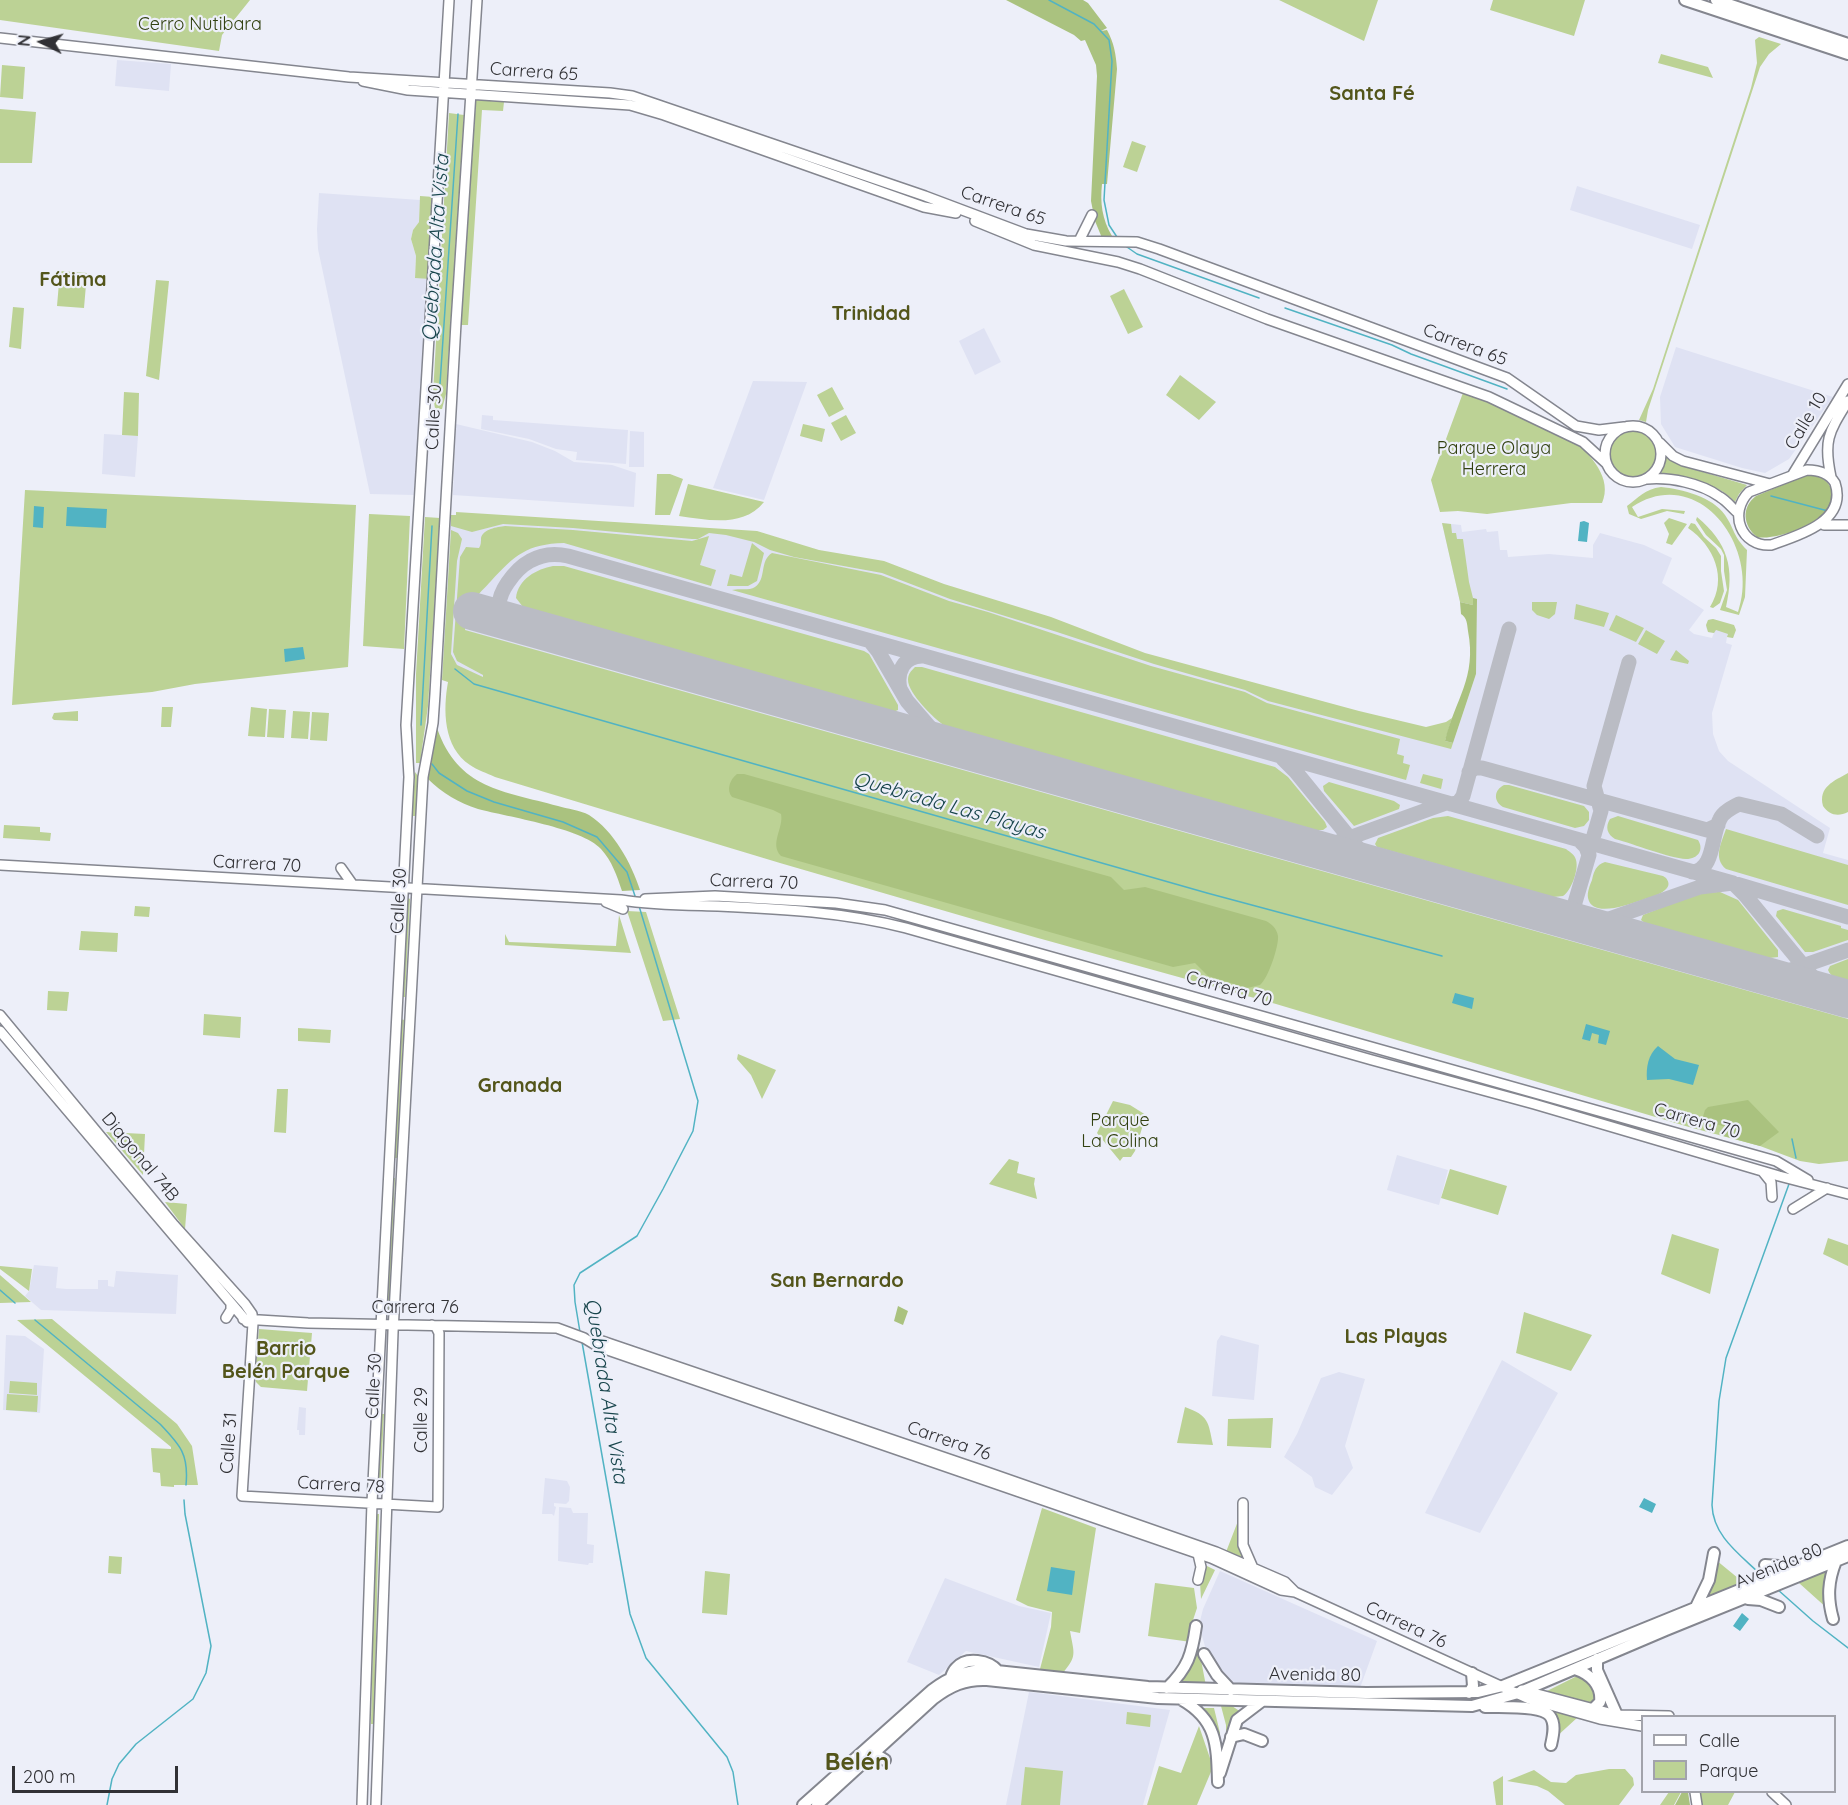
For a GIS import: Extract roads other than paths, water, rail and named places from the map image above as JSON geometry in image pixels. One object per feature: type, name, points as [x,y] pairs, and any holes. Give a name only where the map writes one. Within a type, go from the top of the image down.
[{"type":"main road","name":"Calle 30","points":[[362,1805],[372,1503],[409,771],[406,725],[450,0]]},
{"type":"main road","name":"Calle 30","points":[[376,1805],[393,1325],[417,889],[424,766],[436,684],[477,0]]},
{"type":"main road","points":[[1685,0],[1719,3],[1828,42],[1848,54]]},
{"type":"main road","points":[[1719,3],[1746,20],[1828,42],[1848,44]]},
{"type":"main road","points":[[1719,3],[1734,24],[1746,20]]},
{"type":"main road","name":"Carrera 65","points":[[0,38],[349,77],[394,88],[610,93],[644,99],[925,196],[1026,234],[1055,240],[1129,242],[1159,249],[1487,369],[1507,378],[1576,426],[1599,430],[1624,427]]},
{"type":"main road","points":[[1828,42],[1848,40]]},
{"type":"main road","points":[[1828,42],[1848,58]]},
{"type":"main road","name":"Carrera 65","points":[[471,89],[610,102],[641,108],[924,207],[954,212],[1034,245],[1118,262],[1140,269],[1267,318],[1496,400],[1583,442],[1607,465]]},
{"type":"main road","points":[[1079,241],[1092,215]]},
{"type":"main road","name":"Calle 10","points":[[1793,474],[1848,384]]},
{"type":"main road","name":"Calle 10","points":[[1831,477],[1827,449],[1828,435],[1848,401]]},
{"type":"main road","points":[[1660,443],[1662,457],[1660,464],[1653,475],[1647,479],[1639,482],[1625,481],[1613,474],[1607,465],[1605,457],[1607,442],[1612,435],[1624,427],[1638,426],[1648,429],[1673,456],[1683,461],[1770,484]]},
{"type":"main road","points":[[1837,490],[1837,508],[1831,517],[1821,525],[1771,545],[1763,546],[1745,536],[1739,524],[1738,513],[1741,502],[1749,492],[1807,470],[1814,470],[1831,477],[1837,490],[1848,500]]},
{"type":"main road","points":[[1647,479],[1665,478],[1712,492],[1738,513]]},
{"type":"main road","points":[[1821,525],[1848,525]]},
{"type":"main road","name":"Carrera 70","points":[[0,865],[598,899],[622,904],[715,896],[837,903],[885,910],[1776,1161],[1815,1184]]},
{"type":"main road","points":[[341,868],[353,885]]},
{"type":"main road","name":"Carrera 70","points":[[637,901],[835,914],[886,923],[1848,1194]]},
{"type":"main road","name":"Diagonal 74B","points":[[0,1015],[174,1224],[245,1304],[252,1314],[250,1322],[182,1250],[0,1031]]},
{"type":"main road","points":[[1761,1171],[1771,1182],[1772,1197]]},
{"type":"main road","points":[[1793,1209],[1827,1188]]},
{"type":"main road","points":[[226,1318],[231,1310],[231,1304]]},
{"type":"main road","name":"Carrera 76","points":[[250,1322],[432,1325],[442,1329],[557,1328],[584,1338],[599,1347],[1198,1554],[1281,1590],[1295,1592],[1503,1686],[1617,1715],[1641,1715]]},
{"type":"main road","name":"Calle 31","points":[[242,1496],[250,1322]]},
{"type":"main road","name":"Calle 29","points":[[438,1507],[442,1329]]},
{"type":"main road","name":"Carrera 76","points":[[584,1338],[600,1340],[1216,1552],[1285,1582],[1295,1592]]},
{"type":"main road","name":"Carrera 78","points":[[242,1496],[438,1507]]},
{"type":"main road","points":[[1243,1503],[1243,1545],[1253,1568]]},
{"type":"main road","name":"Avenida 80","points":[[1781,1578],[1798,1566],[1848,1546]]},
{"type":"main road","points":[[1696,1607],[1709,1580],[1714,1553]]},
{"type":"main road","points":[[1198,1554],[1201,1567],[1198,1580]]},
{"type":"main road","name":"Avenida 80","points":[[817,1805],[943,1692],[954,1685],[971,1680],[1179,1699],[1224,1693],[1469,1693],[1503,1686],[1696,1607],[1848,1556]]},
{"type":"main road","points":[[1833,1619],[1828,1589],[1836,1561]]},
{"type":"main road","points":[[1765,1564],[1798,1566]]},
{"type":"main road","name":"Avenida 80","points":[[1224,1693],[1259,1703],[1472,1706],[1521,1692],[1742,1599],[1759,1587]]},
{"type":"main road","points":[[1742,1599],[1761,1600],[1779,1606]]},
{"type":"main road","points":[[1167,1688],[1179,1677],[1190,1659],[1196,1626]]},
{"type":"main road","points":[[1204,1654],[1217,1675],[1224,1693]]},
{"type":"main road","points":[[1598,1659],[1597,1670],[1617,1715]]},
{"type":"main road","points":[[1575,1668],[1587,1674],[1598,1688],[1600,1702],[1593,1709]]},
{"type":"main road","name":"Avenida 80","points":[[803,1805],[932,1689],[951,1677],[976,1670],[1208,1694]]},
{"type":"main road","points":[[1469,1693],[1473,1686],[1472,1673]]},
{"type":"main road","name":"Carrera 76","points":[[1521,1692],[1529,1699],[1600,1719],[1641,1726]]},
{"type":"main road","points":[[1179,1699],[1198,1710],[1208,1722],[1219,1777],[1238,1718],[1259,1703]]},
{"type":"main road","points":[[1253,1721],[1254,1710],[1259,1703]]},
{"type":"main road","points":[[1472,1706],[1535,1709],[1545,1712],[1551,1717],[1553,1725],[1551,1745]]},
{"type":"main road","points":[[893,1712],[905,1714]]},
{"type":"main road","points":[[1230,1737],[1244,1734],[1262,1741]]},
{"type":"main road","points":[[870,1756],[878,1755],[885,1760]]},
{"type":"main road","points":[[1774,1793],[1786,1805]]},
{"type":"water","points":[[34,506],[44,507],[43,528],[33,527]]},
{"type":"water","points":[[67,507],[107,509],[106,528],[66,526]]},
{"type":"water","points":[[1580,522],[1589,523],[1587,542],[1578,541]]},
{"type":"water","points":[[303,647],[305,659],[285,662],[284,649]]},
{"type":"water","points":[[1455,993],[1474,998],[1472,1009],[1452,1003]]},
{"type":"water","points":[[1586,1024],[1610,1031],[1606,1045],[1598,1043],[1599,1035],[1592,1033],[1590,1041],[1582,1039]]},
{"type":"water","points":[[1658,1046],[1675,1059],[1699,1065],[1693,1085],[1669,1079],[1647,1080],[1648,1062]]},
{"type":"water","points":[[1644,1498],[1656,1504],[1652,1513],[1639,1507]]},
{"type":"water","points":[[1051,1567],[1075,1571],[1072,1595],[1047,1591]]},
{"type":"water","points":[[1742,1613],[1749,1619],[1740,1631],[1733,1626]]},
{"type":"waterway","points":[[1049,0],[1094,24],[1109,40],[1112,61],[1104,200],[1109,225],[1117,237]]},
{"type":"waterway","name":"Quebrada Alta Vista","points":[[440,384],[458,114]]},
{"type":"waterway","points":[[1124,245],[1137,254],[1259,298]]},
{"type":"waterway","points":[[1285,308],[1392,345],[1507,389]]},
{"type":"waterway","points":[[1771,496],[1828,511]]},
{"type":"waterway","name":"Quebrada Alta Vista","points":[[421,725],[432,526]]},
{"type":"waterway","name":"Quebrada Las Playas","points":[[455,669],[474,684],[1207,893],[1442,956]]},
{"type":"waterway","name":"Quebrada Alta Vista","points":[[432,764],[439,773],[467,791],[494,802],[563,822],[597,837],[627,872],[636,899]]},
{"type":"waterway","name":"Quebrada Alta Vista","points":[[580,1332],[574,1285],[580,1273],[637,1236],[693,1131],[698,1101],[639,906]]},
{"type":"waterway","points":[[1792,1139],[1796,1158]]},
{"type":"waterway","points":[[1762,1576],[1730,1545],[1717,1527],[1714,1516],[1712,1505],[1719,1401],[1726,1358],[1789,1184]]},
{"type":"waterway","points":[[0,1290],[15,1303]]},
{"type":"waterway","points":[[35,1320],[167,1431],[182,1451],[186,1465],[186,1485]]},
{"type":"waterway","name":"Quebrada Alta Vista","points":[[582,1342],[630,1614],[646,1658],[727,1757],[733,1772],[738,1805]]},
{"type":"waterway","points":[[107,1805],[112,1779],[119,1764],[136,1744],[193,1699],[206,1673],[211,1646],[184,1500]]},
{"type":"waterway","points":[[1777,1589],[1848,1648]]},
{"type":"district","name":"Santa Fé","points":[[1372,94]]},
{"type":"district","name":"Fátima","points":[[73,280]]},
{"type":"district","name":"Trinidad","points":[[871,314]]},
{"type":"district","name":"Granada","points":[[520,1086]]},
{"type":"district","name":"San Bernardo","points":[[837,1281]]},
{"type":"district","name":"Las Playas","points":[[1396,1337]]},
{"type":"district","name":"Barrio Belén Parque","points":[[286,1360]]},
{"type":"district","name":"Belén","points":[[857,1763]]},
{"type":"park label","name":"Cerro Nutibara","points":[[200,25]]},
{"type":"park label","name":"Parque Olaya Herrera","points":[[1494,459]]},
{"type":"park label","name":"Parque La Colina","points":[[1120,1131]]}]
